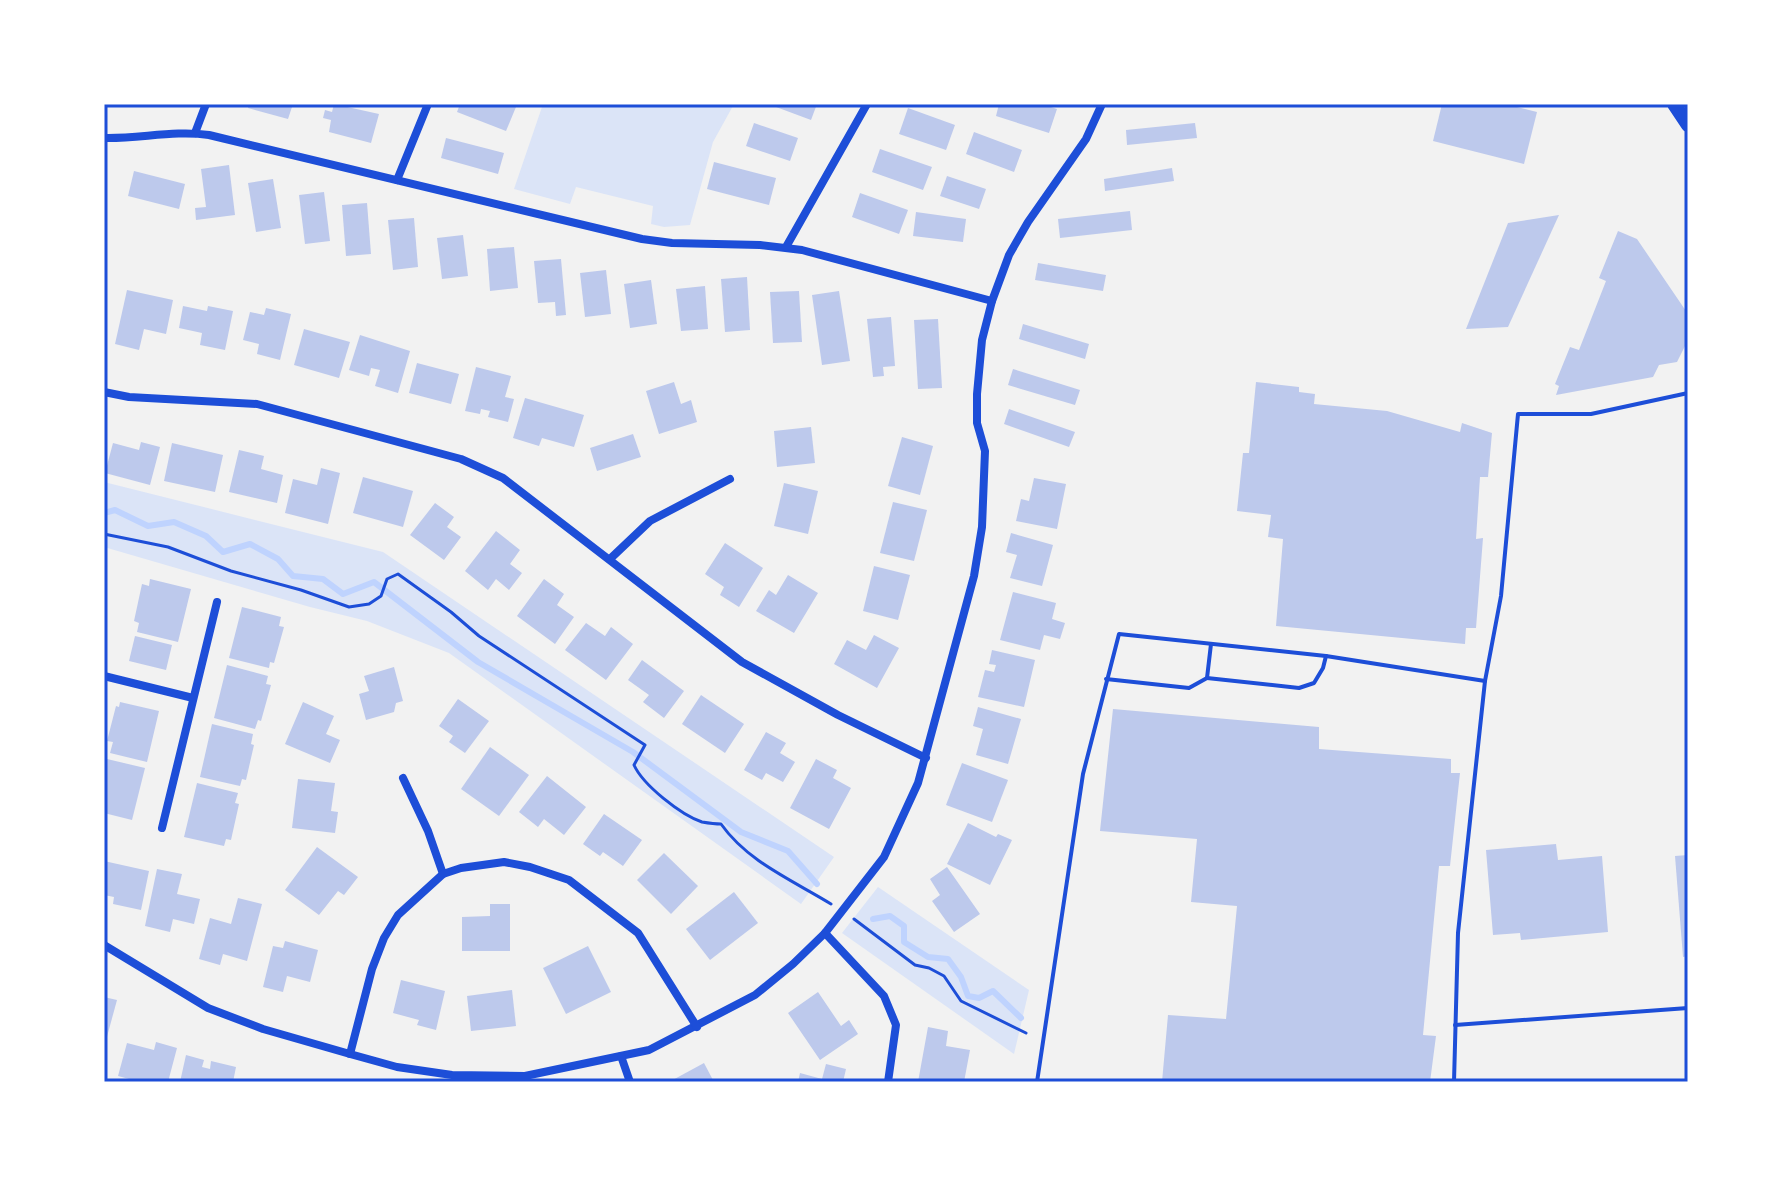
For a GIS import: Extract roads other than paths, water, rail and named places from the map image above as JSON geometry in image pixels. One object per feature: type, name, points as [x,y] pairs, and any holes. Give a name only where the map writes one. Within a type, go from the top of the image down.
[{"type":"highway","points":[[1674,104],[1688,125]]},
{"type":"street","points":[[195,133],[206,104]]},
{"type":"street","points":[[397,180],[428,104]]},
{"type":"street","points":[[786,247],[867,104]]},
{"type":"street","points":[[104,945],[208,1008],[263,1029],[397,1067],[452,1075],[525,1076],[649,1050],[755,995],[825,933],[884,857],[904,817],[926,758],[974,576],[982,527],[985,451],[977,423],[977,394],[982,340],[992,301],[1009,255],[1028,222],[1086,139],[1102,104]]},
{"type":"street","points":[[104,138],[195,133],[642,239],[786,247],[992,301]]},
{"type":"street","points":[[104,392],[129,397],[257,404],[461,459],[503,478],[742,662],[838,715],[926,758]]},
{"type":"street","points":[[610,559],[650,521],[730,479]]},
{"type":"street","points":[[162,828],[217,602]]},
{"type":"street","points":[[104,676],[193,698]]},
{"type":"street","points":[[403,778],[428,831],[443,874]]},
{"type":"street","points":[[350,1054],[384,938],[405,907],[443,874],[461,868],[504,862],[569,880],[638,933],[697,1027]]},
{"type":"street","points":[[825,933],[884,996],[896,1025],[888,1082]]},
{"type":"street","points":[[621,1056],[630,1082]]},
{"type":"lane","points":[[1454,1082],[1458,933],[1485,681],[1501,596],[1518,414],[1591,414],[1688,393]]},
{"type":"lane","points":[[1037,1082],[1083,774],[1119,634],[1326,656],[1485,681]]},
{"type":"lane","points":[[1207,678],[1211,644]]},
{"type":"lane","points":[[1106,679],[1189,688],[1207,678],[1299,688],[1314,683],[1326,656]]},
{"type":"lane","points":[[1455,1025],[1688,1008]]},
{"type":"waterway","points":[[104,513],[115,510],[148,526],[174,522],[206,536],[223,552],[250,544],[278,559],[293,576],[323,579],[343,594],[374,582],[478,662],[633,752],[741,832],[788,851],[817,884]]},
{"type":"waterway","points":[[873,919],[890,916],[904,926],[904,942],[928,957],[948,959],[961,977],[968,996],[979,998],[993,991],[1021,1018]]}]
